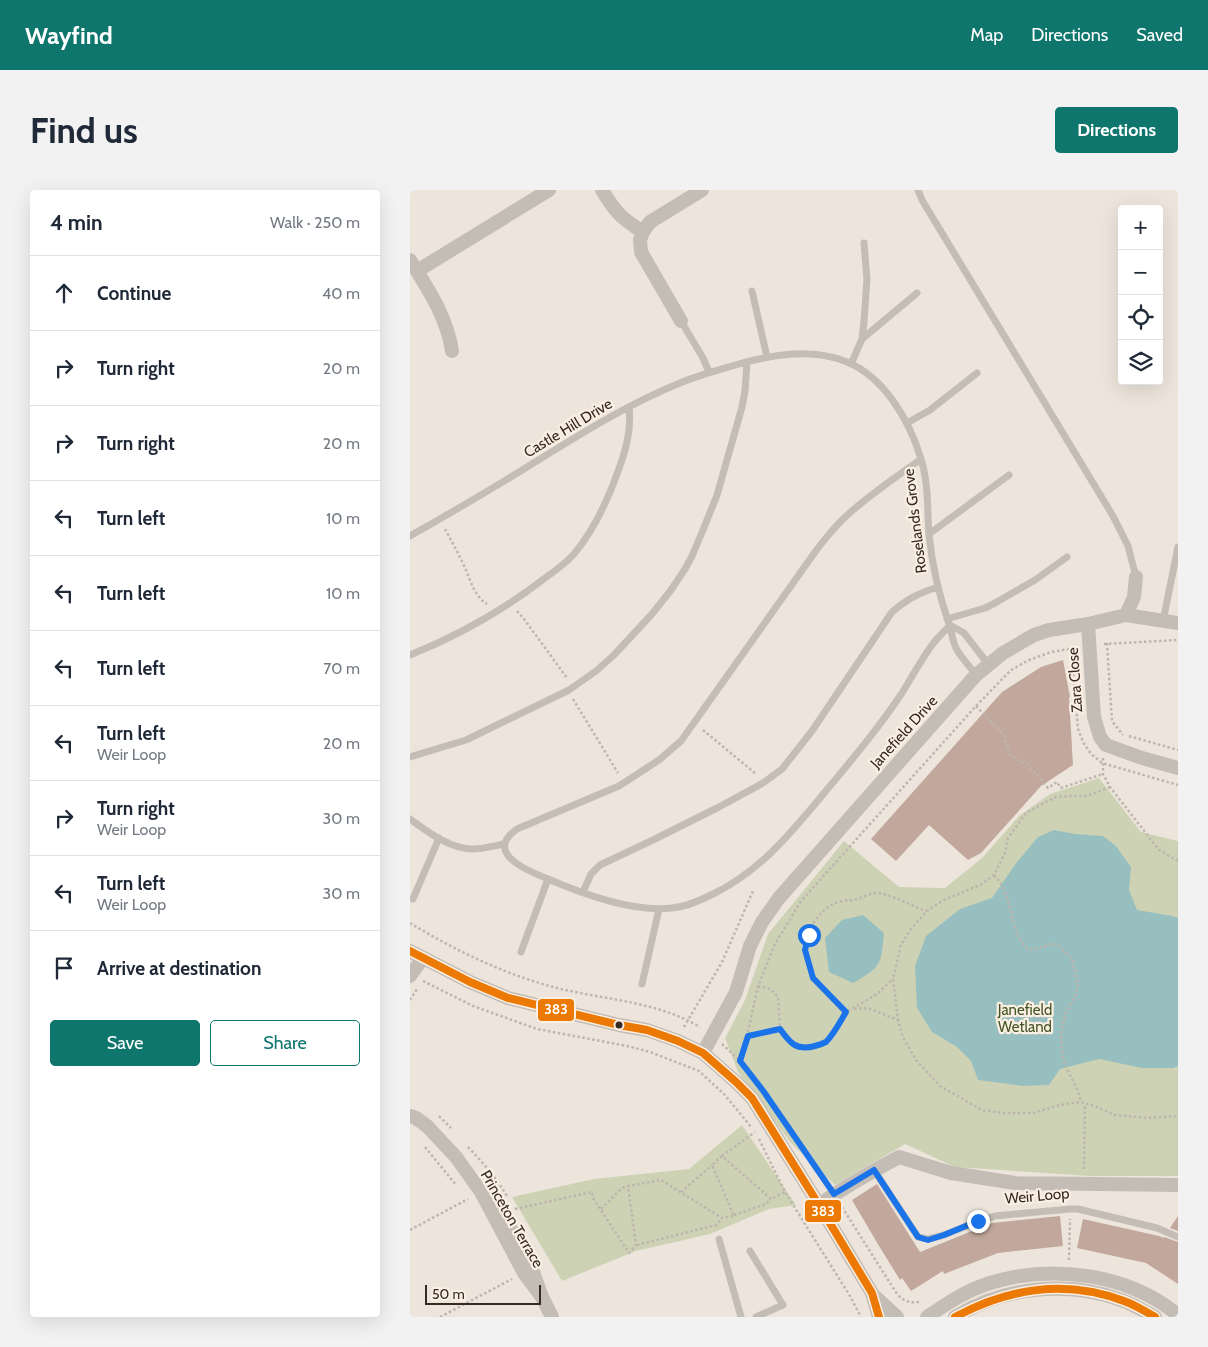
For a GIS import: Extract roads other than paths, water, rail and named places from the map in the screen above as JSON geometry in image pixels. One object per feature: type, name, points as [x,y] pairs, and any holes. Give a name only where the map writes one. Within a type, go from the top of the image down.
[{"type":"street","points":[[452,351],[450,337],[438,307],[413,266],[549,190]]},
{"type":"street","points":[[602,190],[623,219],[643,232]]},
{"type":"street","points":[[681,321],[641,252],[640,240],[650,222],[702,190]]},
{"type":"street","points":[[1126,615],[1134,597],[1136,577]]},
{"type":"street","name":"Janefield Drive","points":[[703,1053],[736,992],[750,946],[762,922],[779,898],[976,675],[988,664],[1034,635],[1049,630],[1088,624],[1126,615],[1178,623]]},
{"type":"street","name":"Zara Close","points":[[1088,624],[1094,717],[1100,737],[1106,745],[1178,768]]},
{"type":"street","points":[[413,980],[414,955],[508,998],[647,1030],[678,1040],[703,1053],[752,1098],[872,1293],[879,1317]]},
{"type":"street","name":"Princeton Terrace","points":[[410,1116],[427,1126],[456,1157],[488,1186],[532,1269],[542,1297],[552,1317]]},
{"type":"street","name":"Princeton Terrace","points":[[456,1157],[486,1201],[524,1273],[542,1297]]},
{"type":"street","name":"Weir Loop","points":[[819,1205],[834,1194],[899,1157],[951,1173],[1015,1183],[1178,1185]]},
{"type":"street","points":[[927,1317],[969,1292],[988,1284],[1028,1274],[1048,1273],[1089,1276],[1112,1281],[1153,1298],[1178,1315]]},
{"type":"street","points":[[955,1317],[987,1301],[1007,1295],[1024,1291],[1063,1289],[1094,1293],[1120,1300],[1155,1317]]},
{"type":"street","points":[[872,1293],[897,1317]]},
{"type":"lane","points":[[918,190],[922,200],[1113,516],[1128,546],[1136,577]]},
{"type":"lane","points":[[851,364],[862,339],[867,279],[864,243]]},
{"type":"lane","points":[[752,291],[766,357]]},
{"type":"lane","points":[[862,339],[917,293]]},
{"type":"lane","points":[[681,321],[710,372]]},
{"type":"lane","name":"Roselands Grove","points":[[748,362],[766,357],[787,355],[818,355],[834,358],[851,364],[867,375],[894,402],[907,423],[922,459],[927,490],[929,534],[941,602],[952,640],[957,650],[976,675]]},
{"type":"lane","points":[[410,757],[466,740],[569,690],[614,656],[632,636],[671,590],[692,556],[707,521],[723,473],[745,391],[748,362]]},
{"type":"lane","name":"Castle Hill Drive","points":[[410,536],[629,407],[710,372],[748,362]]},
{"type":"lane","points":[[907,423],[930,410],[977,373]]},
{"type":"lane","points":[[410,655],[508,604],[563,565],[573,555],[590,533],[604,505],[620,465],[630,426],[629,407]]},
{"type":"lane","points":[[922,459],[862,503],[830,533],[682,741],[671,751],[625,783],[512,832],[504,844],[506,853],[514,862],[548,880],[618,903],[644,908],[659,909],[685,906],[716,893],[747,874],[775,850],[791,833],[865,743],[902,693],[948,622],[995,604],[1035,580],[1067,557]]},
{"type":"lane","points":[[929,534],[1009,475]]},
{"type":"lane","points":[[1163,621],[1178,547]]},
{"type":"lane","points":[[583,892],[595,868],[606,861],[660,837],[763,783],[782,769],[812,731],[892,612],[920,592],[938,587]]},
{"type":"lane","points":[[948,622],[964,633],[988,664]]},
{"type":"lane","points":[[410,819],[457,847],[474,849],[504,844]]},
{"type":"lane","points":[[412,899],[440,838]]},
{"type":"lane","points":[[521,952],[548,880]]},
{"type":"lane","points":[[642,984],[659,909]]},
{"type":"lane","name":"Weir Loop","points":[[874,1170],[918,1237],[928,1240],[988,1218],[1061,1209],[1078,1209],[1157,1228],[1178,1237]]},
{"type":"lane","points":[[719,1239],[741,1317]]},
{"type":"lane","points":[[750,1251],[783,1305],[756,1317]]},
{"type":"water","points":[[1054,830],[1103,836],[1116,846],[1131,867],[1129,890],[1137,910],[1178,918],[1178,1066],[1173,1068],[1142,1068],[1099,1059],[1060,1069],[1049,1085],[1023,1086],[978,1080],[971,1061],[957,1047],[932,1032],[917,1008],[915,966],[926,936],[960,909],[992,898],[1017,862],[1038,837]]},
{"type":"water","points":[[863,915],[884,933],[882,952],[875,968],[853,983],[829,972],[825,938],[842,920]]},
{"type":"park label","name":"Janefield Wetland","points":[[1025,1018]]}]
